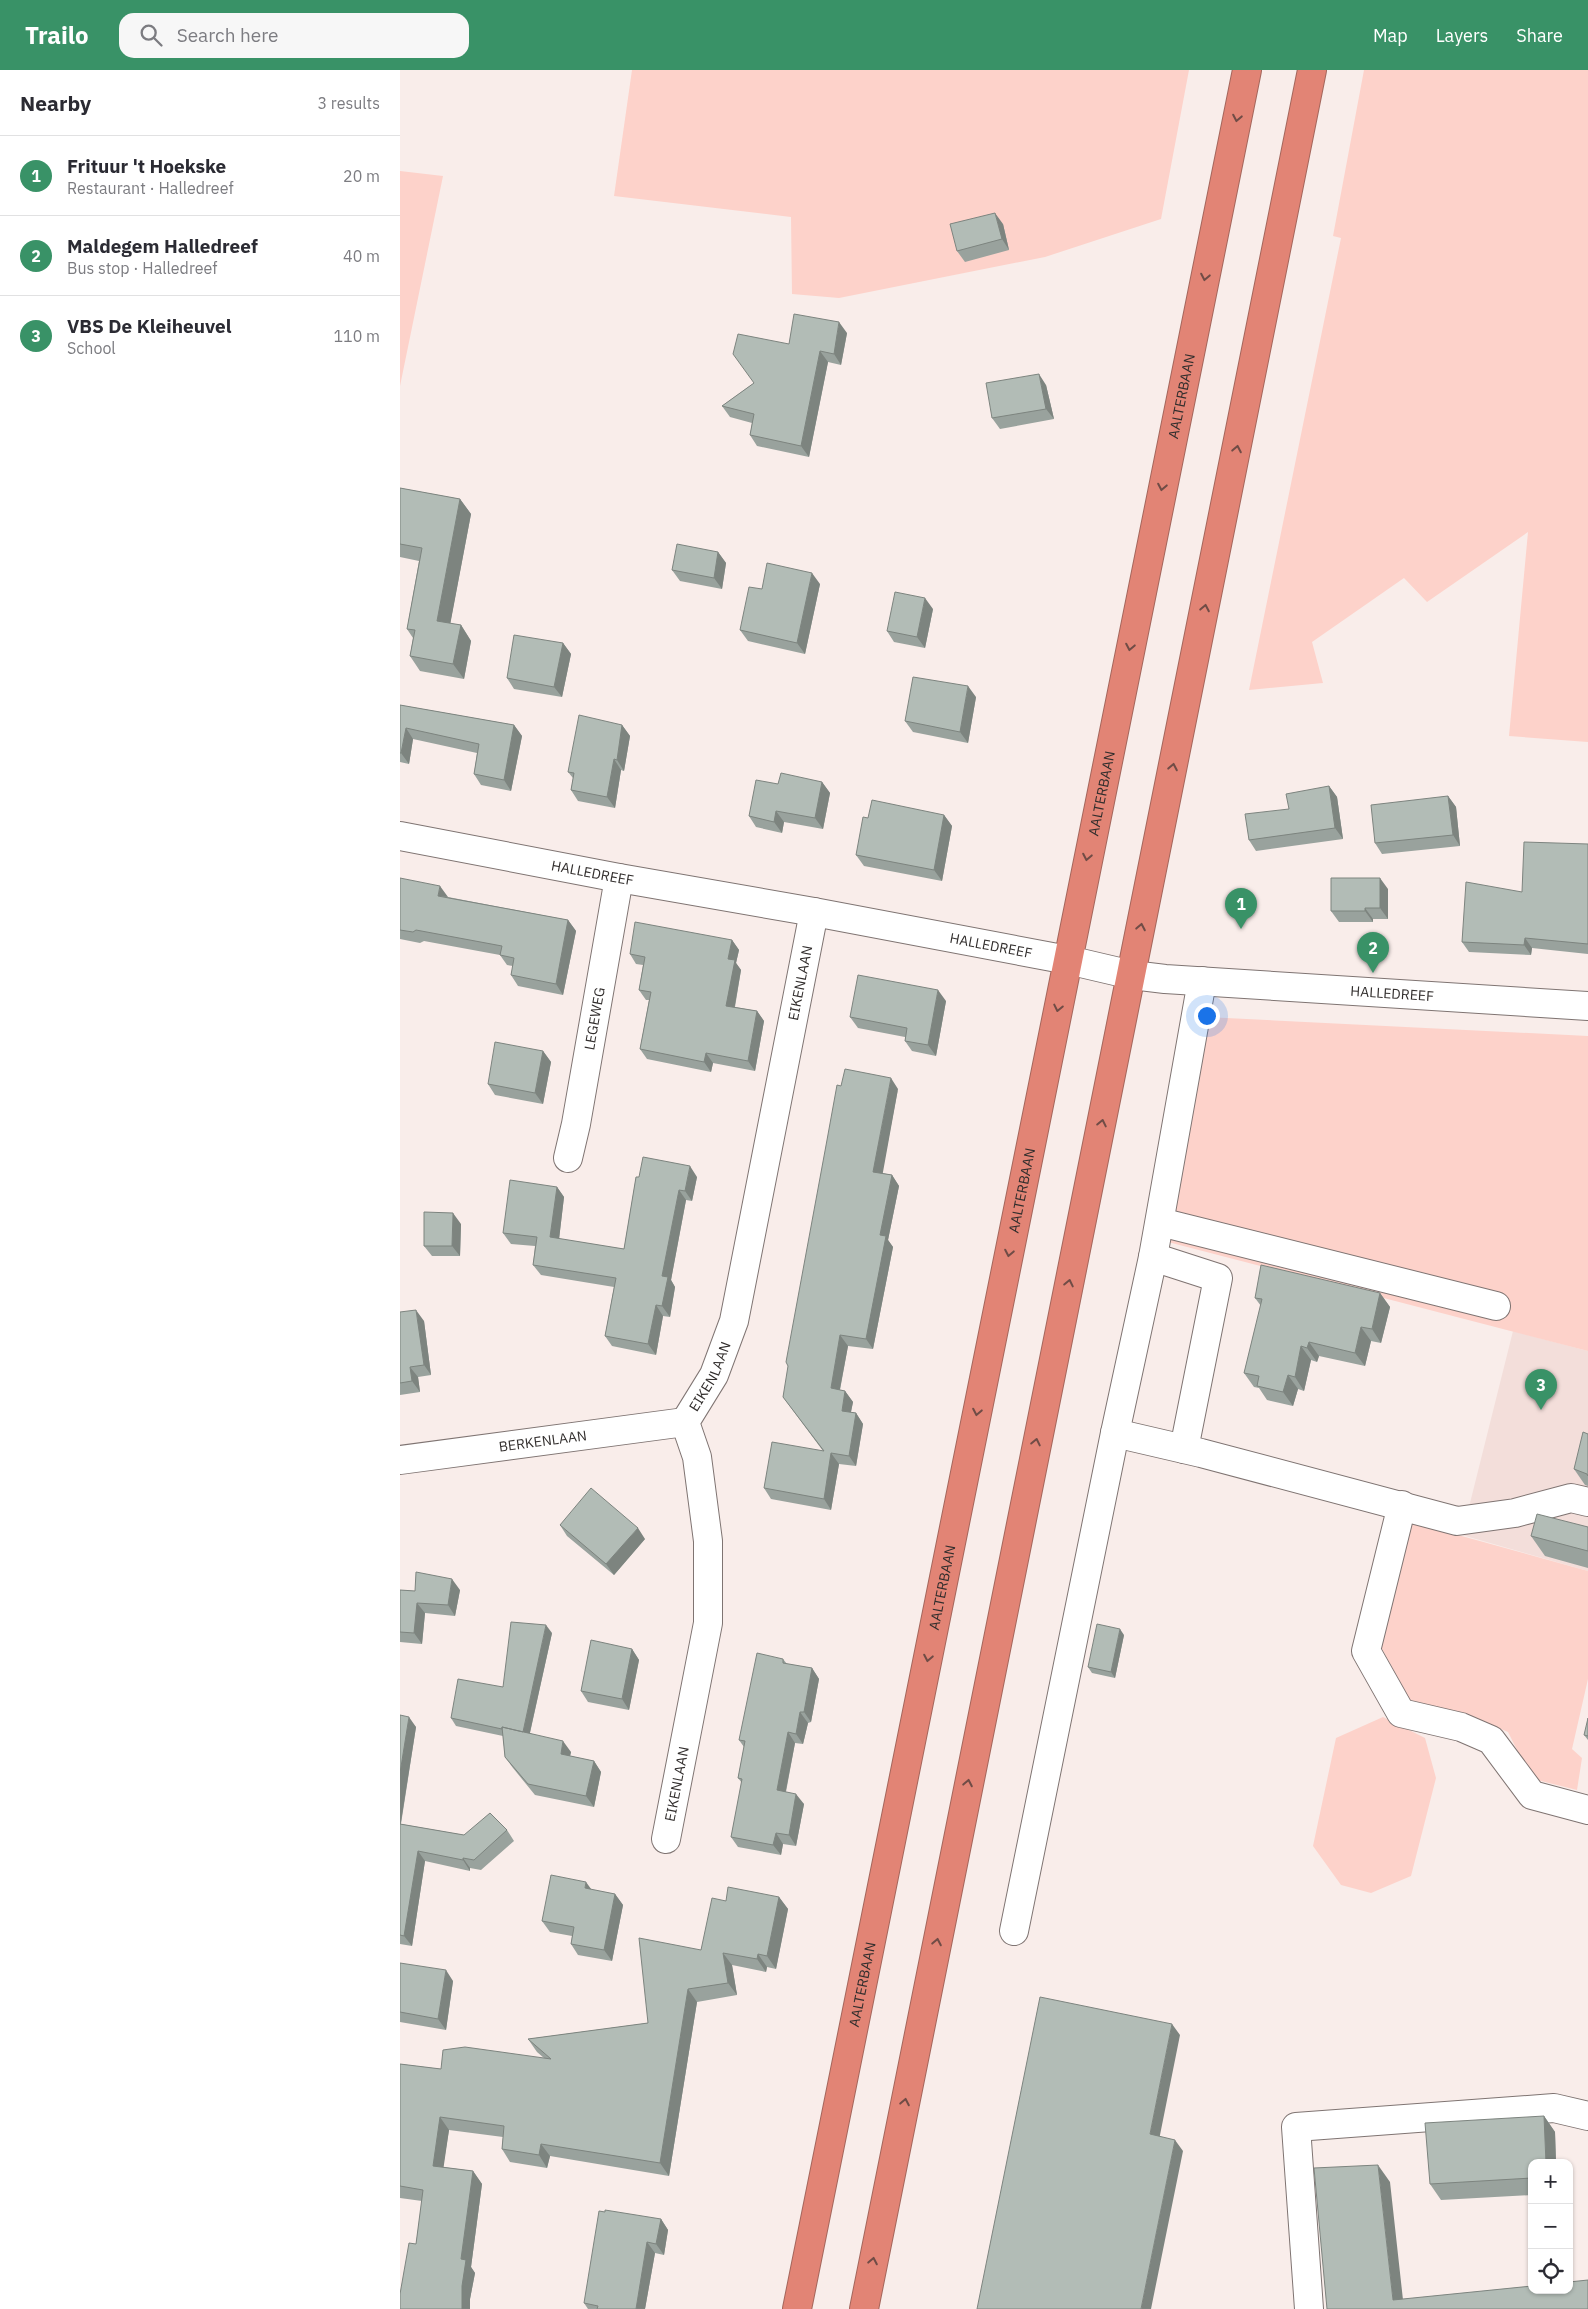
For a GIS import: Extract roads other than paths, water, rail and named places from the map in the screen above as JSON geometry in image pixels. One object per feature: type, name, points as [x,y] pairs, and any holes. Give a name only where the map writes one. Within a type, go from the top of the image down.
[{"type":"highway","name":"AALTERBAAN","points":[[797,2309],[1247,70]]},
{"type":"highway","points":[[864,2309],[1026,1490],[1132,975],[1312,70]]},
{"type":"street","name":"HALLEDREEF","points":[[400,836],[1068,960],[1132,975],[1588,1006]]},
{"type":"street","name":"LEGEWEG","points":[[568,1158],[576,1124],[619,878]]},
{"type":"street","name":"EIKENLAAN","points":[[666,1839],[708,1623],[708,1541],[697,1457],[685,1422],[714,1375],[734,1321],[814,912]]},
{"type":"street","points":[[1014,1931],[1115,1433],[1153,1258],[1202,981]]},
{"type":"street","points":[[1160,1222],[1496,1306]]},
{"type":"street","points":[[1153,1258],[1218,1278],[1184,1449]]},
{"type":"street","name":"BERKENLAAN","points":[[400,1460],[685,1422]]},
{"type":"street","points":[[1115,1433],[1402,1505],[1457,1521],[1515,1513],[1571,1498],[1588,1502]]},
{"type":"street","points":[[1402,1505],[1366,1651],[1401,1713],[1461,1727],[1491,1740],[1532,1795],[1588,1810]]},
{"type":"street","points":[[1309,2309],[1296,2127],[1554,2108],[1588,2116]]},
{"type":"place","name":"Frituur 't Hoekske","points":[[1241,929]]},
{"type":"place","name":"Maldegem Halledreef","points":[[1373,973]]},
{"type":"place","name":"VBS De Kleiheuvel","points":[[1541,1410]]}]
